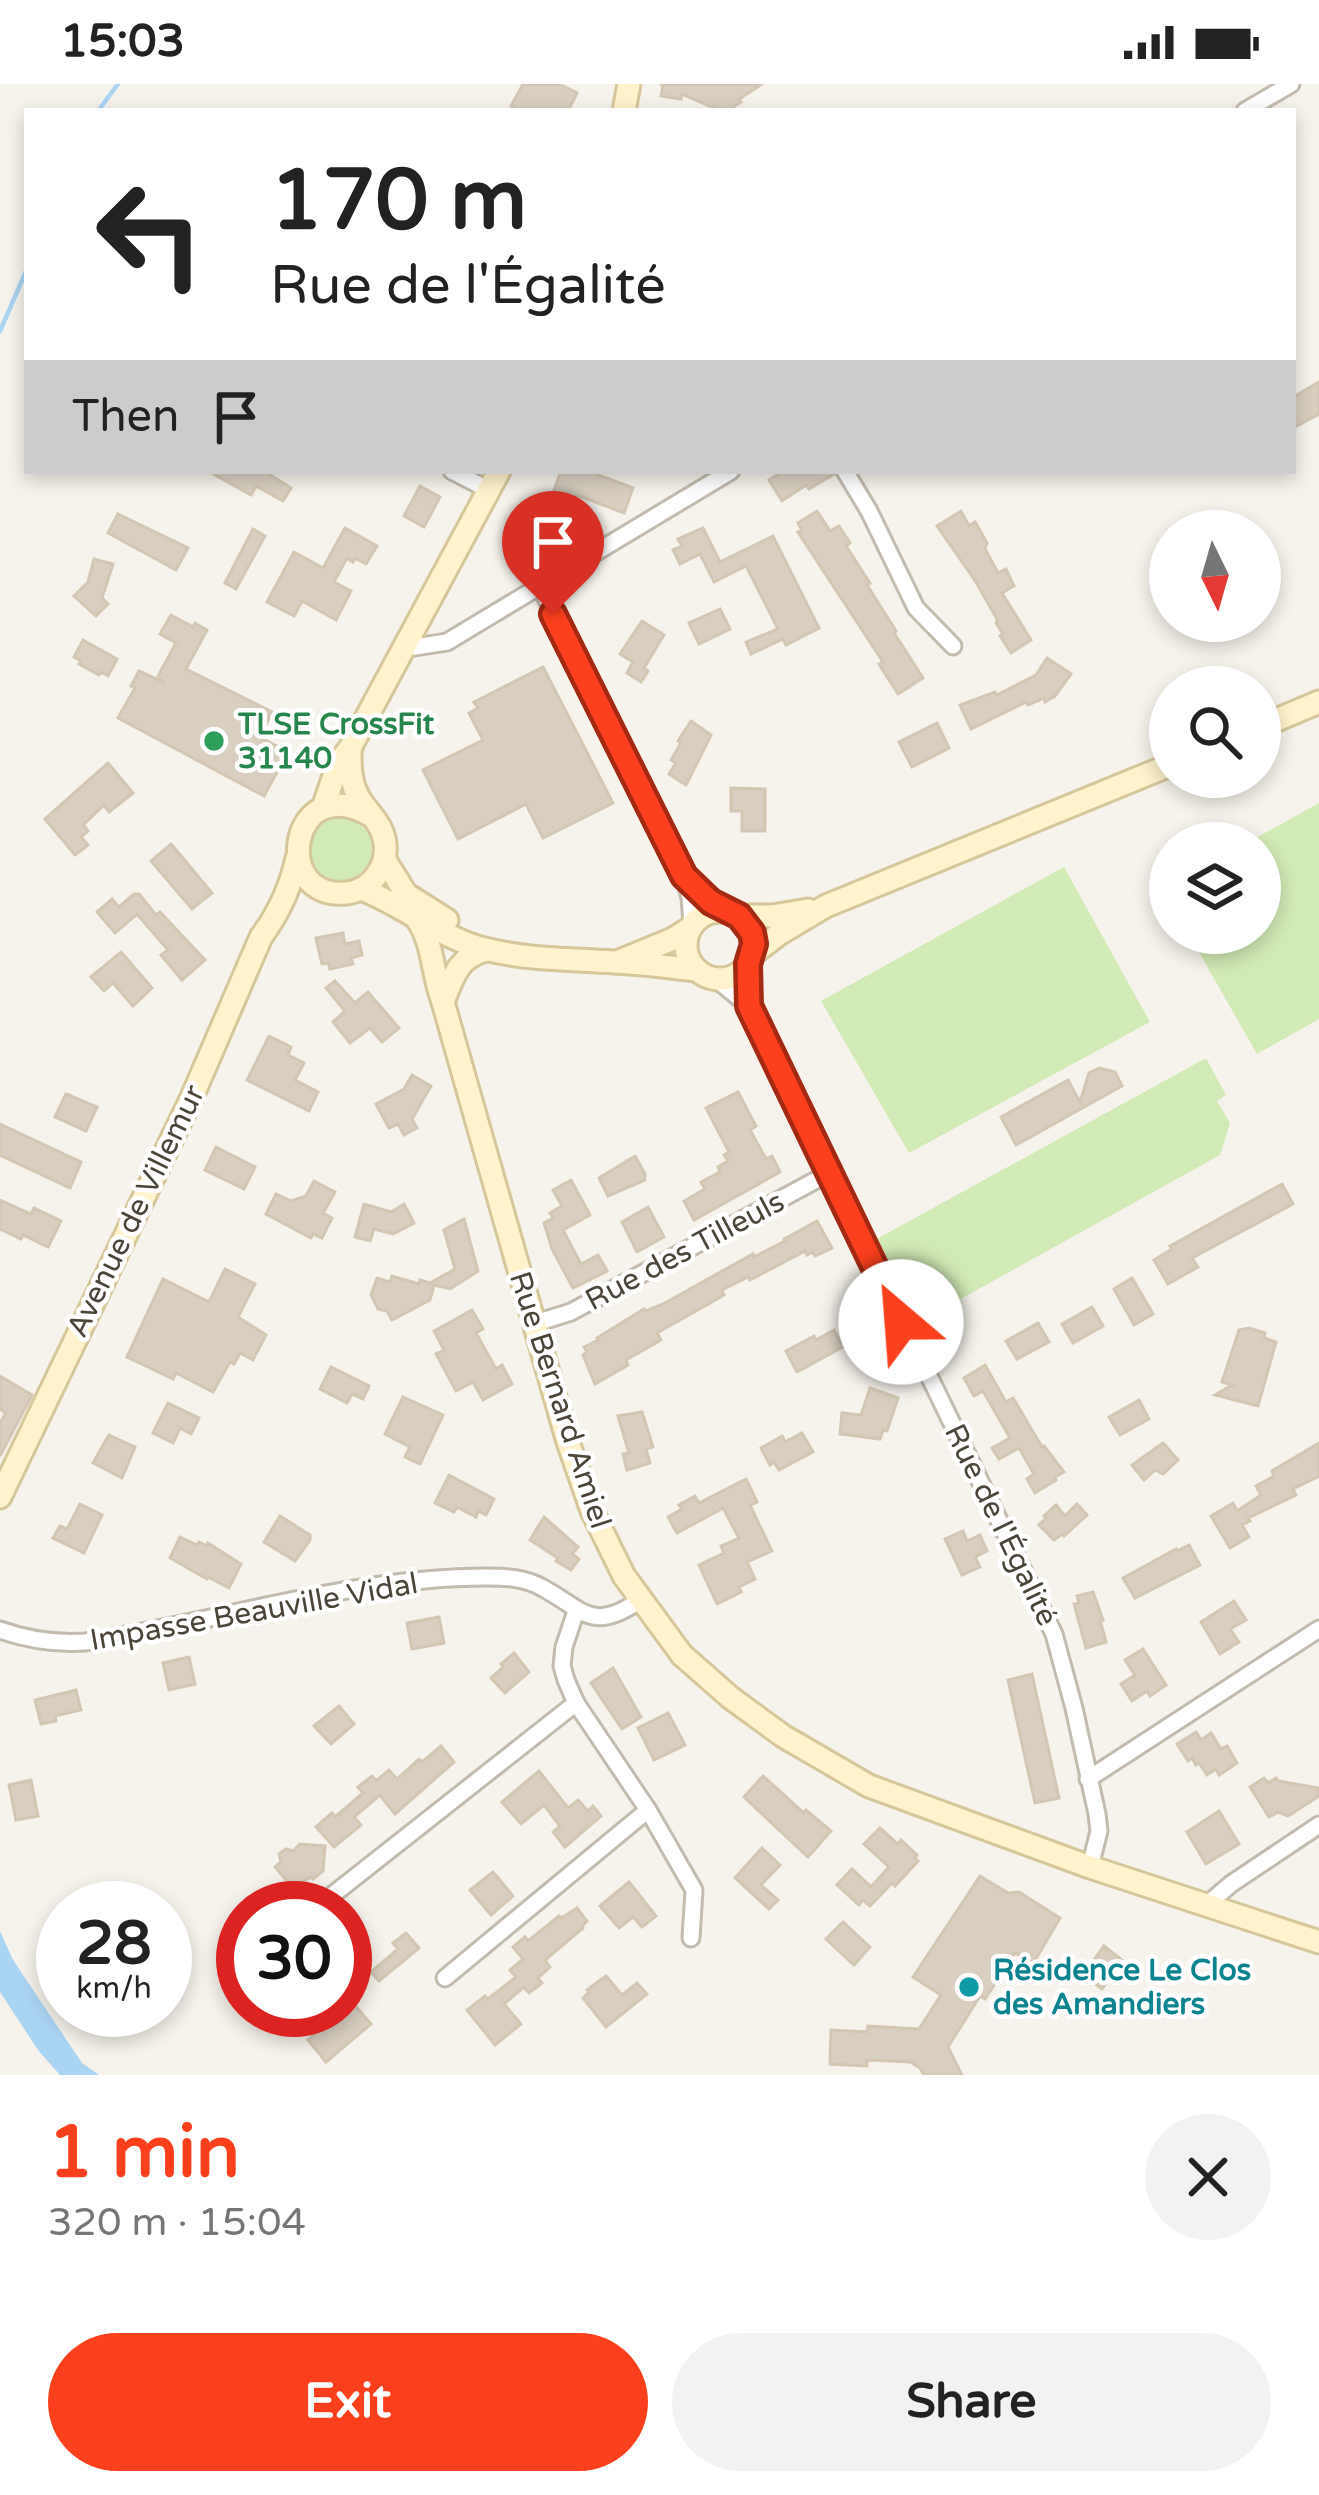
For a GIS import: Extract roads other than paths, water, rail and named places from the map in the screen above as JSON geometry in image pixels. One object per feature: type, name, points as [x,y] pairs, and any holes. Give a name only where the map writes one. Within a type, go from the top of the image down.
[{"type":"main road","points":[[323,808],[338,764],[494,481]]},
{"type":"main road","points":[[1281,718],[1319,702]]},
{"type":"main road","points":[[350,748],[352,782],[384,835],[385,860],[395,881],[406,894],[496,951]]},
{"type":"main road","points":[[361,889],[382,896],[417,920],[496,951],[547,960],[617,962],[734,976],[779,934],[826,906],[1149,774]]},
{"type":"main road","points":[[328,892],[308,879],[297,858],[304,824],[323,808],[339,804],[370,815]]},
{"type":"main road","name":"Avenue de Villemur","points":[[0,1497],[192,1097],[297,858]]},
{"type":"main road","points":[[271,924],[303,901],[328,892],[361,889],[380,872],[385,860]]},
{"type":"main road","points":[[617,962],[673,939],[707,913],[772,916],[826,906]]},
{"type":"main road","points":[[733,914],[752,933],[750,959]]},
{"type":"main road","name":"Rue Bernard Amiel","points":[[417,920],[430,943],[433,976],[592,1511],[640,1600],[682,1655],[731,1698],[869,1786],[1090,1868],[1319,1942]]},
{"type":"main road","points":[[691,926],[685,946],[690,963],[706,975]]},
{"type":"main road","points":[[443,1002],[455,969],[473,953],[496,951]]},
{"type":"street","points":[[1250,108],[1291,84]]},
{"type":"street","points":[[465,474],[494,481]]},
{"type":"street","points":[[406,643],[415,647],[447,642],[725,474]]},
{"type":"street","points":[[847,474],[916,608],[953,646]]},
{"type":"street","points":[[541,588],[684,876],[700,893],[733,914]]},
{"type":"street","points":[[684,876],[691,926]]},
{"type":"street","name":"Rue de l'Égalité","points":[[750,959],[749,1006],[1054,1634],[1099,1831],[1090,1868]]},
{"type":"street","name":"Rue de l'Égalité","points":[[706,975],[749,1006]]},
{"type":"street","name":"Rue des Tilleuls","points":[[536,1323],[571,1312],[831,1172]]},
{"type":"street","name":"Impasse Beauville Vidal","points":[[0,1630],[24,1639],[85,1642],[330,1592],[485,1576],[529,1581],[576,1611]]},
{"type":"street","points":[[640,1600],[614,1615],[596,1617],[576,1611],[562,1666],[576,1703],[648,1810],[694,1890],[691,1938]]},
{"type":"street","points":[[1088,1779],[1319,1629]]},
{"type":"street","points":[[350,1881],[576,1703]]},
{"type":"street","points":[[446,1978],[648,1810]]},
{"type":"street","points":[[1204,1906],[1319,1825]]},
{"type":"water","points":[[0,1931],[36,1994],[36,2037],[65,2037],[82,2063],[99,2075],[60,2075],[0,1992]]},
{"type":"waterway","points":[[100,108],[118,84]]},
{"type":"waterway","points":[[0,331],[24,276]]},
{"type":"place","name":"TLSE CrossFit 31140","points":[[214,741]]},
{"type":"place","name":"Résidence Le Clos des Amandiers","points":[[969,1987]]}]
